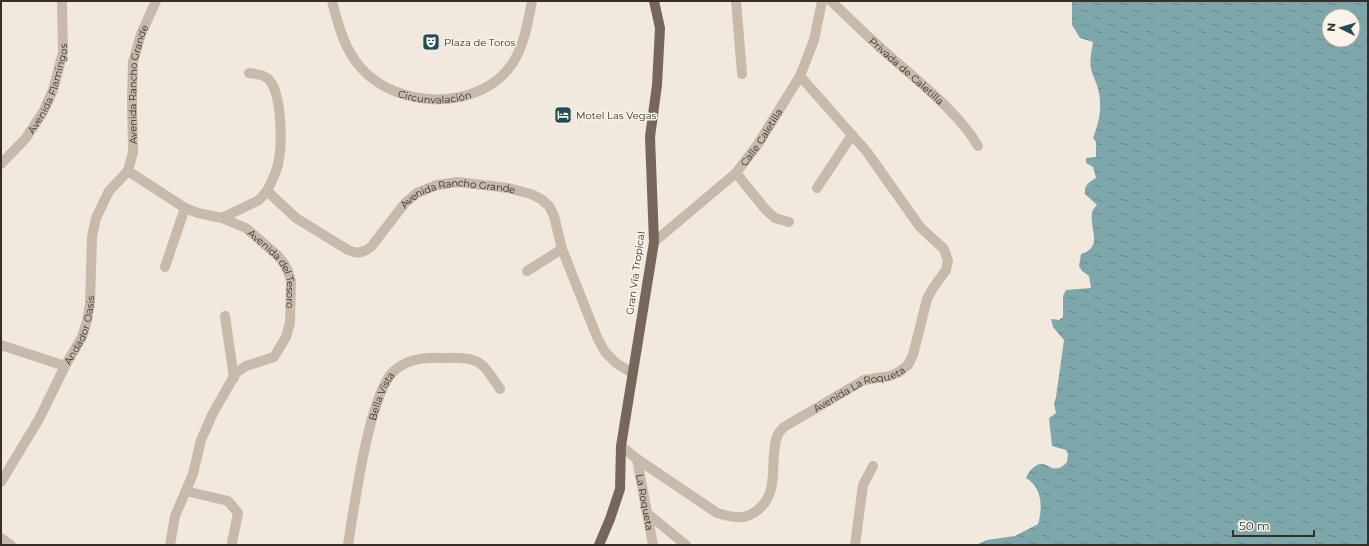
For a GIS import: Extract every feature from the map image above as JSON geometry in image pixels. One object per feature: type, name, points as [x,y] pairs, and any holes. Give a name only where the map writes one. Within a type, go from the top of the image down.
[{"type":"main road","name":"Gran Vía Tropical","points":[[599,545],[620,489],[621,446],[654,242],[650,137],[657,85],[660,28],[654,1]]},
{"type":"street","name":"Avenida Flamingos","points":[[1,164],[26,138],[43,112],[53,90],[63,52],[62,1]]},
{"type":"street","name":"Avenida Rancho Grande","points":[[128,171],[133,152],[133,62],[141,34],[156,1]]},
{"type":"street","name":"Circunvalación","points":[[332,1],[340,29],[349,49],[360,67],[373,79],[390,89],[408,95],[444,99],[463,97],[481,91],[498,80],[512,64],[521,46],[528,25],[532,1]]},
{"type":"street","points":[[736,1],[742,74]]},
{"type":"street","name":"Calle Caletilla","points":[[654,242],[736,172],[758,144],[800,76],[814,40],[822,1]]},
{"type":"street","name":"Privada de Caletilla","points":[[831,1],[886,54],[938,99],[971,134],[978,146]]},
{"type":"street","points":[[222,218],[259,200],[267,191],[279,159],[281,132],[279,110],[274,88],[271,82],[266,78],[249,73]]},
{"type":"street","name":"Avenida La Roqueta","points":[[621,446],[637,459],[717,513],[731,517],[744,517],[754,513],[764,505],[770,493],[773,477],[775,443],[778,435],[784,427],[864,380],[890,376],[900,372],[908,365],[913,355],[928,299],[933,288],[946,270],[948,261],[944,249],[920,227],[867,152],[800,76]]},
{"type":"street","points":[[817,188],[852,135]]},
{"type":"street","name":"Avenida del Tesoro","points":[[128,171],[185,208],[198,213],[222,218],[246,228],[277,255],[288,271],[291,281],[290,323],[286,337],[274,357],[246,366],[236,373],[213,413],[202,440],[196,464],[175,516],[170,545]]},
{"type":"street","name":"Andador Oasis","points":[[1,482],[40,419],[64,366],[82,336],[87,321],[90,303],[92,237],[96,218],[109,191],[128,171]]},
{"type":"street","points":[[736,172],[766,210],[775,218],[789,222]]},
{"type":"street","name":"Avenida Rancho Grande","points":[[267,191],[296,218],[355,253],[365,251],[371,247],[405,203],[417,193],[437,185],[458,182],[508,188],[531,194],[542,199],[549,206],[554,216],[562,249],[597,338],[605,352],[616,363],[632,373]]},
{"type":"street","points":[[165,267],[185,208]]},
{"type":"street","points":[[527,270],[562,249]]},
{"type":"street","points":[[225,316],[234,378]]},
{"type":"street","points":[[1,345],[64,366]]},
{"type":"street","name":"Bella Vista","points":[[348,545],[358,484],[378,396],[394,370],[408,362],[421,358],[469,359],[482,365],[500,389]]},
{"type":"street","name":"La Roqueta","points":[[637,459],[653,545]]},
{"type":"street","points":[[855,545],[863,485],[873,466]]},
{"type":"street","points":[[186,491],[228,501],[238,513],[232,543]]},
{"type":"street","points":[[647,512],[686,545]]},
{"type":"street","points":[[1,538],[11,545]]},
{"type":"water","points":[[1072,1],[1368,1],[1368,545],[976,545],[987,540],[1015,536],[1038,524],[1041,505],[1040,498],[1035,487],[1026,478],[1030,470],[1037,465],[1043,464],[1052,468],[1060,468],[1067,462],[1068,454],[1066,450],[1052,446],[1049,418],[1056,413],[1054,404],[1064,340],[1053,327],[1051,319],[1059,320],[1063,317],[1063,296],[1066,290],[1091,288],[1089,276],[1082,271],[1079,266],[1081,254],[1088,251],[1094,242],[1092,213],[1097,205],[1085,194],[1085,188],[1096,178],[1093,167],[1086,163],[1086,158],[1096,157],[1096,142],[1093,138],[1097,127],[1100,110],[1098,90],[1090,66],[1093,42],[1080,38],[1072,25]]},
{"type":"place","name":"Plaza de Toros","points":[[431,42]]},
{"type":"place","name":"Motel Las Vegas","points":[[563,115]]}]
